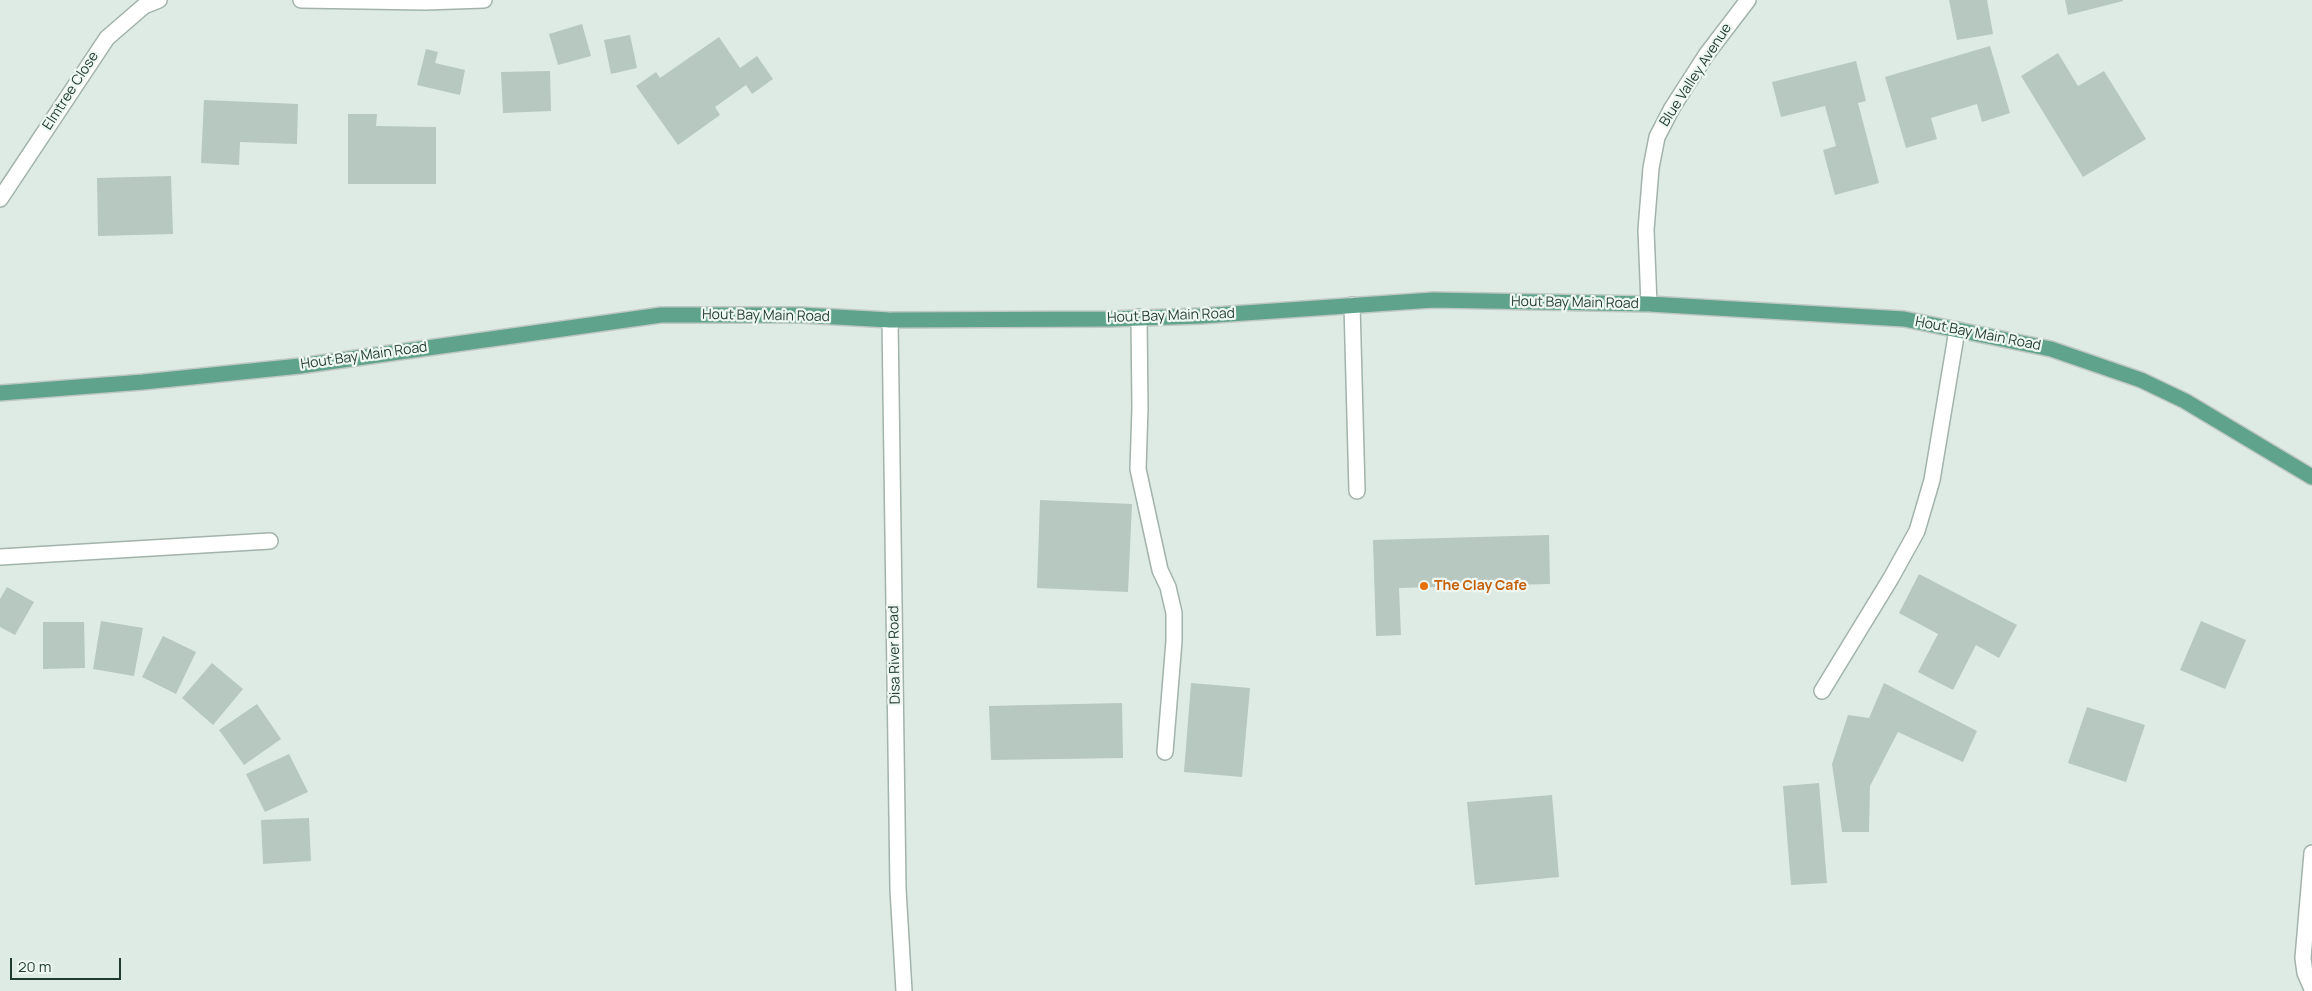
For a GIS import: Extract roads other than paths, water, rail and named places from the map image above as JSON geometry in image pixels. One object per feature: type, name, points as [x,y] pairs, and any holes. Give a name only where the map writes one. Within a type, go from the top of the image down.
[{"type":"main road","name":"Hout Bay Main Road","points":[[0,393],[143,382],[300,366],[660,315],[801,315],[890,320],[1202,316],[1434,300],[1649,304],[1904,319],[2050,349],[2141,380],[2215,418],[2312,477]]},
{"type":"street","name":"Elmtree Close","points":[[0,199],[107,38],[144,6],[159,0]]},
{"type":"street","points":[[301,0],[425,2],[484,0]]},
{"type":"street","name":"Blue Valley Avenue","points":[[1649,304],[1646,230],[1651,168],[1657,138],[1663,122],[1706,55],[1748,0]]},
{"type":"street","points":[[1352,305],[1357,490]]},
{"type":"street","points":[[1139,317],[1140,408],[1138,469],[1160,570],[1168,587],[1174,613],[1174,641],[1165,752]]},
{"type":"street","name":"Disa River Road","points":[[890,320],[898,889],[904,991]]},
{"type":"street","points":[[1822,691],[1891,578],[1917,531],[1932,480],[1956,330]]},
{"type":"street","points":[[0,556],[270,541]]},
{"type":"street","points":[[2312,854],[2303,958],[2305,973],[2312,989]]},
{"type":"place","name":"The Clay Cafe","points":[[1424,586]]}]
